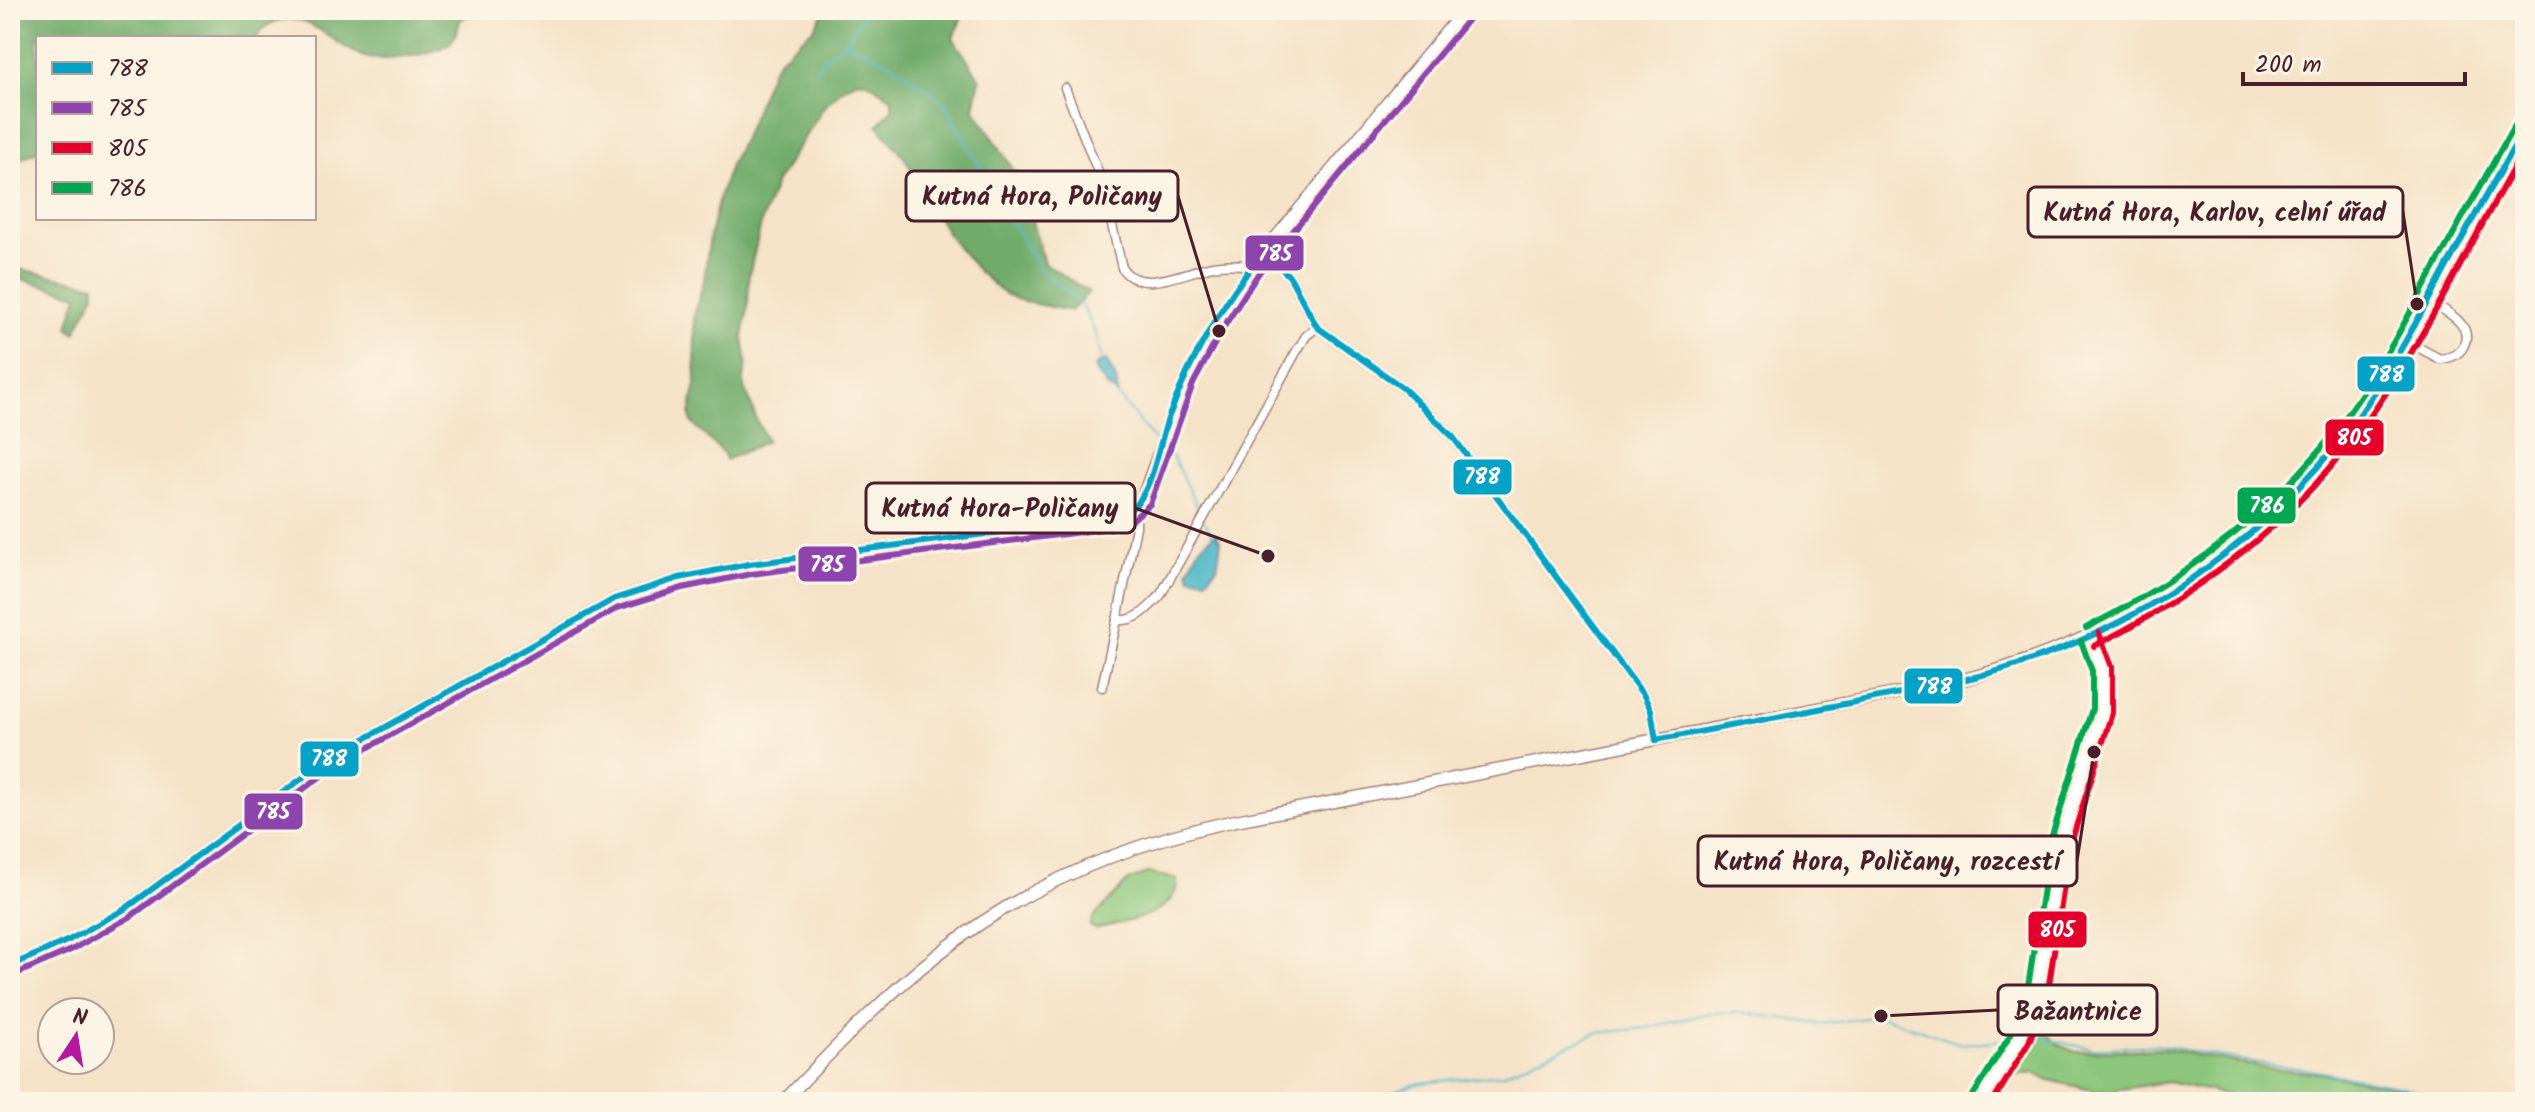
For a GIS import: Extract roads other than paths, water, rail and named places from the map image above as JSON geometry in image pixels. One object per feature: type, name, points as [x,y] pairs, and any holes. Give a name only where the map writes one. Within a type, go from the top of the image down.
[{"type":"main road","points":[[783,1102],[899,987],[936,955],[1018,899],[1088,865],[1144,844],[1222,823],[1950,683],[2030,661],[2090,637],[2170,594],[2267,521],[2308,480],[2344,436],[2377,390],[2406,341],[2525,128]]},
{"type":"street","points":[[10,966],[91,931],[327,760],[614,599],[679,578],[749,564],[1124,514],[1136,505],[1144,493],[1184,380],[1214,323],[1252,265],[1463,10]]},
{"type":"street","points":[[1065,88],[1102,182],[1122,268],[1127,275],[1136,280],[1157,280],[1215,265],[1252,265]]},
{"type":"street","points":[[1264,251],[1290,277],[1317,327],[1403,388],[1453,437],[1644,696],[1651,710],[1656,740]]},
{"type":"street","points":[[2406,341],[2444,359],[2456,354],[2464,345],[2465,334],[2460,322],[2428,300]]},
{"type":"street","points":[[1117,620],[1127,621],[1138,617],[1160,596],[1306,336],[1317,327]]},
{"type":"street","points":[[1102,687],[1136,527],[1136,505]]},
{"type":"street","points":[[1981,1102],[2020,1038],[2038,989],[2060,844],[2102,711],[2102,669],[2090,637]]},
{"type":"water","points":[[1106,360],[1116,379],[1118,393],[1108,388],[1095,369],[1097,364]]},
{"type":"water","points":[[1215,534],[1221,541],[1217,567],[1207,579],[1191,577],[1188,571],[1200,547]]},
{"type":"waterway","points":[[868,10],[844,43],[897,68],[944,104],[1040,270],[1085,310],[1098,340],[1102,360]]},
{"type":"waterway","points":[[816,69],[844,43]]},
{"type":"waterway","points":[[1115,392],[1155,441]]},
{"type":"waterway","points":[[1168,448],[1202,516]]},
{"type":"waterway","points":[[1205,522],[1212,535]]},
{"type":"waterway","points":[[1376,1102],[1398,1090],[1421,1083],[1502,1074],[1596,1033],[1647,1028],[1709,1013],[1742,1013],[1821,1024],[1881,1016],[1961,1044],[2006,1040],[2016,1036]]},
{"type":"waterway","points":[[2026,1035],[2092,1049],[2156,1045],[2403,1087],[2446,1102]]},
{"type":"place","name":"Kutná Hora, Karlov, celní úřad","points":[[2417,304]]},
{"type":"place","name":"Kutná Hora, Poličany","points":[[1219,331]]},
{"type":"place","name":"Kutná Hora-Poličany","points":[[1268,556]]},
{"type":"place","name":"Kutná Hora, Poličany, rozcestí","points":[[2094,752]]},
{"type":"place","name":"Bažantnice","points":[[1881,1016]]}]
